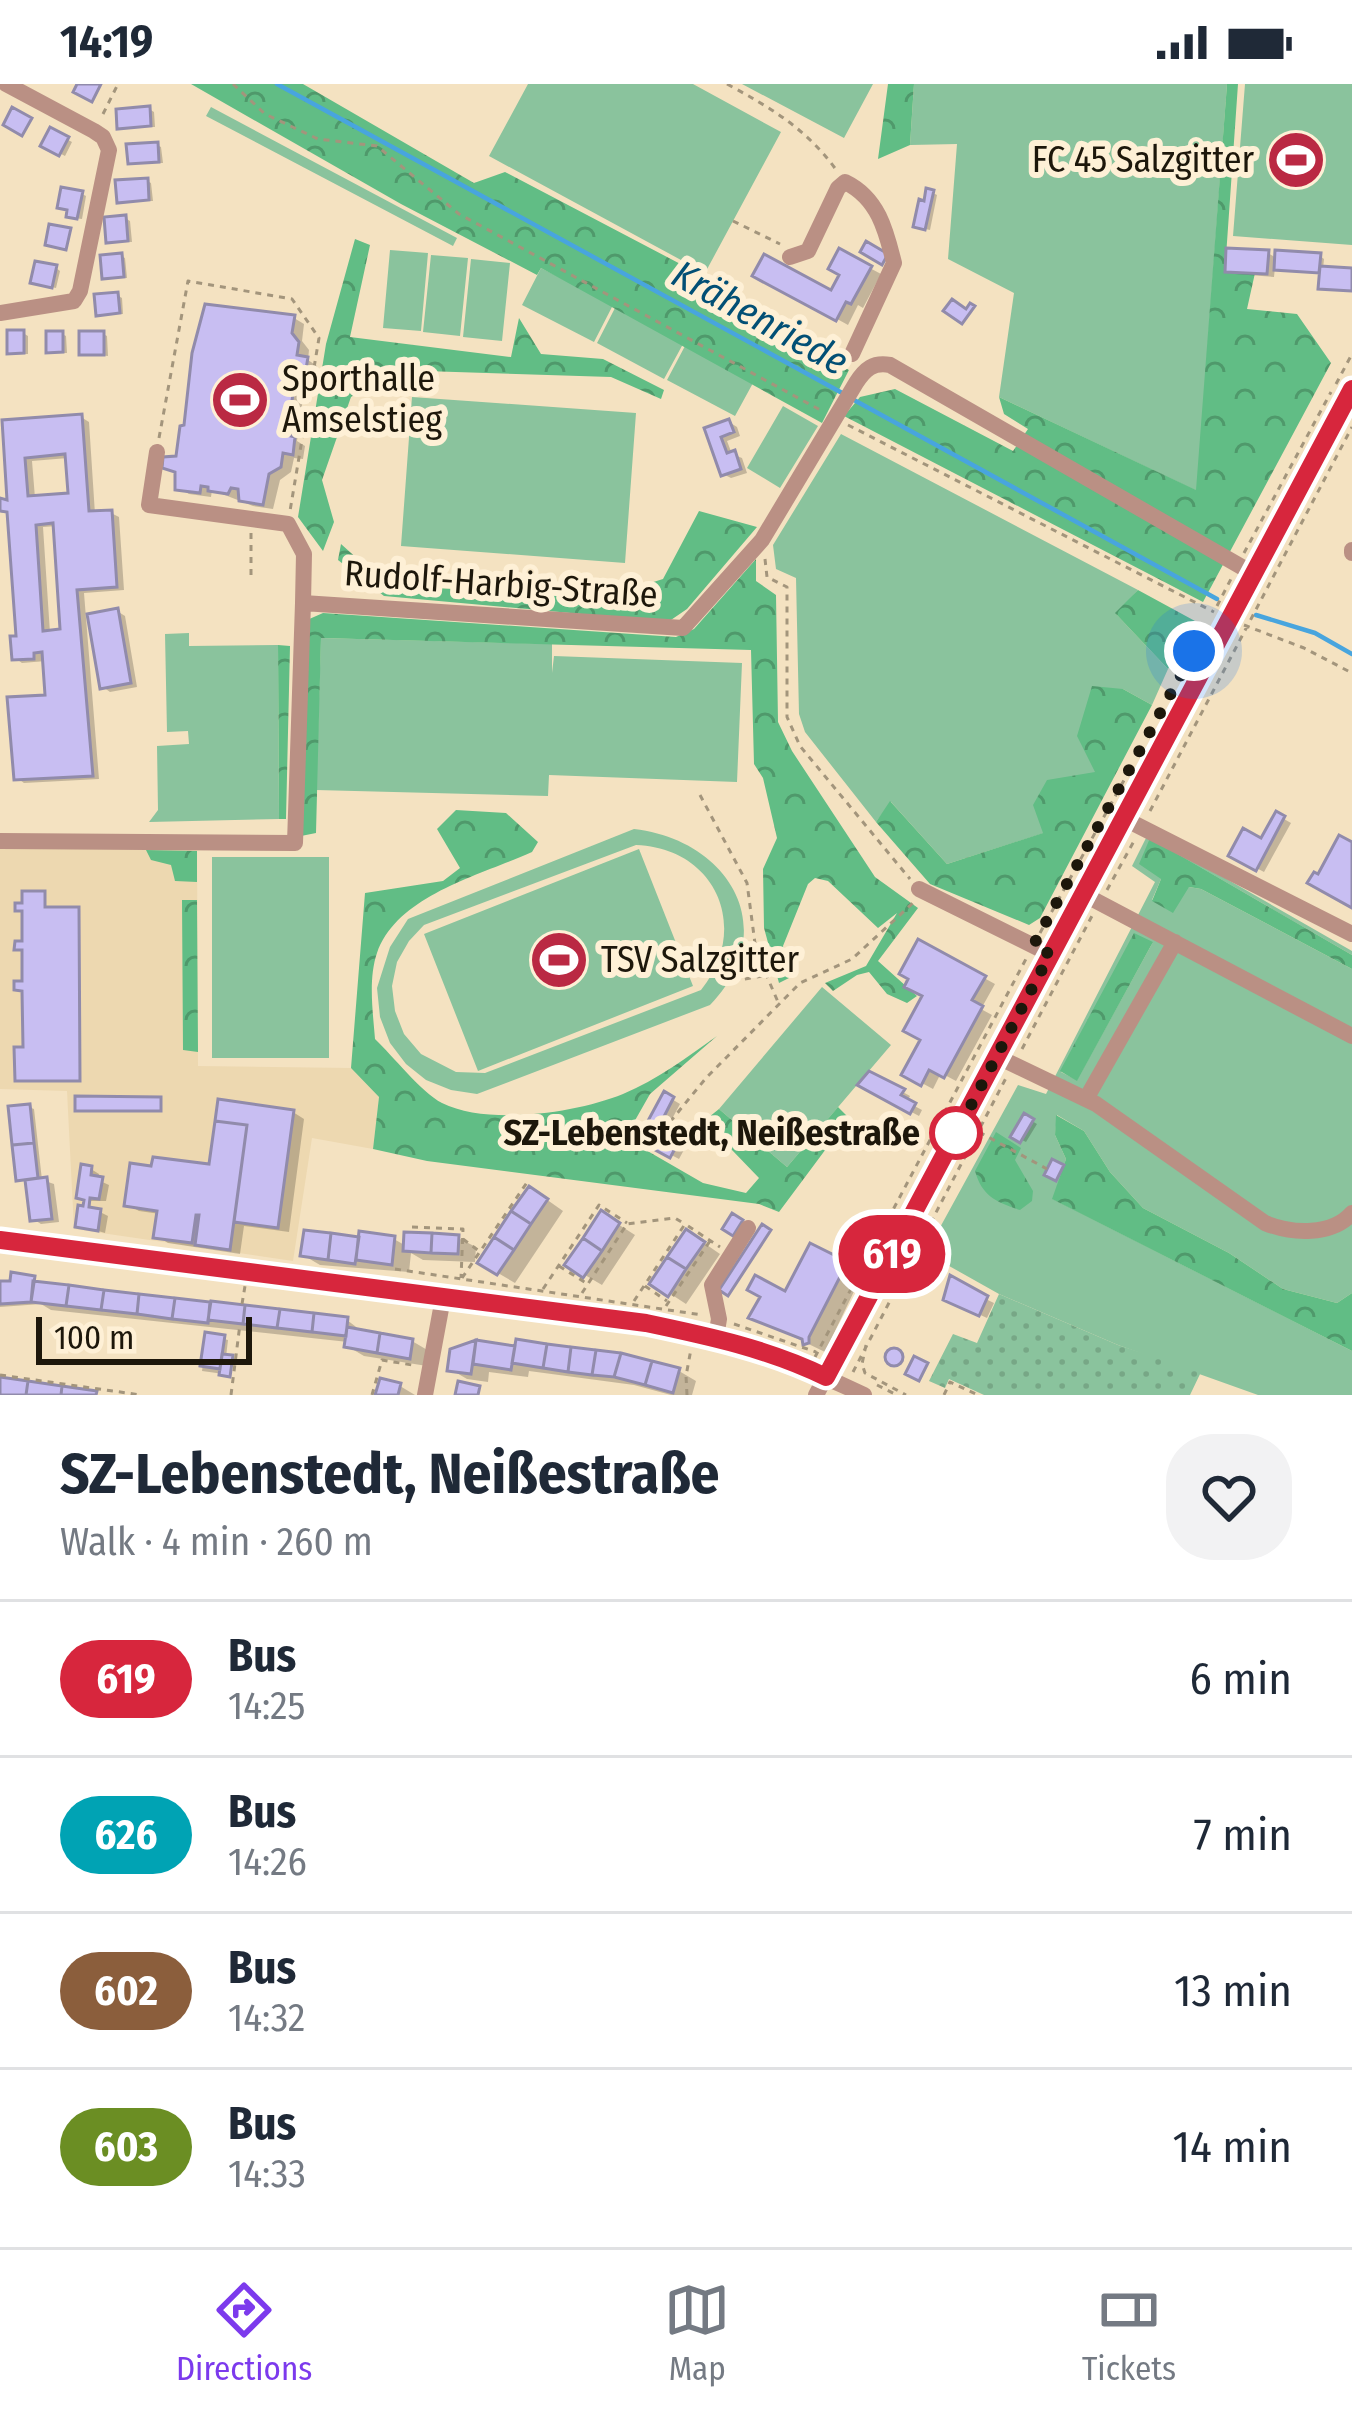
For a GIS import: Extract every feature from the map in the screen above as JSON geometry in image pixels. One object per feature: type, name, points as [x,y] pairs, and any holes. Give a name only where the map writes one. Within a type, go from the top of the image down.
[{"type":"street","points":[[0,313],[74,301],[80,291],[109,149],[103,136],[6,84]]},
{"type":"street","points":[[795,256],[808,250],[845,182],[881,215],[894,263],[852,354]]},
{"type":"street","name":"Rudolf-Harbig-Straße","points":[[0,841],[296,843],[303,603],[675,630],[689,622],[762,540],[856,383],[871,366],[890,365],[1246,569]]},
{"type":"street","points":[[816,1395],[1005,1060],[1041,950],[1091,898],[1123,818],[1230,619],[1246,569],[1347,411],[1352,389]]},
{"type":"street","points":[[157,452],[149,505],[288,524],[304,554],[303,603]]},
{"type":"street","points":[[1123,818],[1352,934]]},
{"type":"street","points":[[922,891],[1041,950]]},
{"type":"street","points":[[1091,898],[1352,1036]]},
{"type":"street","points":[[1086,1099],[1175,942]]},
{"type":"street","points":[[1005,1060],[1086,1099],[1265,1223],[1284,1231],[1320,1230],[1352,1213]]},
{"type":"street","points":[[716,1337],[719,1319],[712,1285],[748,1228]]},
{"type":"street","points":[[0,1240],[694,1333],[792,1361],[864,1395]]},
{"type":"street","points":[[425,1395],[443,1298]]},
{"type":"path","points":[[94,131],[118,84]]},
{"type":"path","points":[[233,84],[265,114],[318,139],[377,146],[460,214],[1230,619],[1304,648],[1352,674]]},
{"type":"path","points":[[727,84],[785,115],[820,147],[845,182]]},
{"type":"path","points":[[733,221],[795,256]]},
{"type":"path","points":[[157,452],[188,281],[292,299],[319,338],[288,524]]},
{"type":"path","points":[[897,1395],[852,1371],[977,1132],[1005,1060],[1091,898],[1141,827],[1230,619],[1246,569],[1352,354]]},
{"type":"path","points":[[1230,619],[1352,427]]},
{"type":"path","points":[[251,519],[251,576]]},
{"type":"path","points":[[670,1122],[800,982],[852,958],[922,891],[800,746],[787,717],[787,587],[767,577],[762,540]]},
{"type":"path","points":[[817,1353],[860,1268],[1041,950],[1131,768]]},
{"type":"path","points":[[700,795],[747,883],[756,951],[779,1004]]},
{"type":"path","points":[[733,981],[765,976]]},
{"type":"path","points":[[977,1132],[1047,1169]]},
{"type":"path","points":[[412,1227],[463,1229],[460,1279],[528,1181]]},
{"type":"path","points":[[542,1291],[599,1205],[627,1224],[675,1218],[731,1255]]},
{"type":"path","points":[[580,1296],[627,1224]]},
{"type":"path","points":[[632,1303],[685,1224]]},
{"type":"path","points":[[463,1238],[481,1252]]},
{"type":"path","points":[[644,1285],[667,1305],[710,1240]]},
{"type":"path","points":[[842,1240],[850,1264],[860,1268]]},
{"type":"path","points":[[559,1266],[587,1284]]},
{"type":"path","points":[[231,1395],[240,1324]]},
{"type":"path","points":[[687,1395],[694,1333]]},
{"type":"path","points":[[866,1343],[865,1373],[906,1395]]},
{"type":"path","points":[[372,1395],[382,1360],[419,1366]]},
{"type":"path","points":[[0,1375],[141,1395]]},
{"type":"path","points":[[944,1395],[950,1382],[978,1395]]},
{"type":"shaded area","points":[[0,841],[197,843],[198,1066],[351,1068],[379,1097],[373,1149],[312,1138],[293,1261],[74,1229],[67,1091],[0,1089]]},
{"type":"green space","points":[[191,84],[303,84],[474,183],[505,172],[709,279],[769,316],[773,330],[849,370],[822,423],[541,268],[537,275],[401,204]]},
{"type":"green space","points":[[528,84],[693,84],[781,132],[705,273],[489,156]]},
{"type":"green space","points":[[742,84],[873,84],[844,138]]},
{"type":"green space","points":[[888,84],[914,84],[910,145],[878,159]]},
{"type":"green space","points":[[914,84],[1227,84],[1197,491],[999,397],[1014,293],[948,259],[957,144],[910,145]]},
{"type":"green space","points":[[1227,84],[1238,84],[1225,271],[1255,273],[1247,309],[1297,314],[1331,363],[1203,602],[844,416],[860,397],[895,389],[1013,451],[1028,429],[1004,414],[999,397],[1196,490]]},
{"type":"green space","name":"FC 45 Salzgitter","points":[[1245,84],[1352,84],[1352,245],[1233,236]]},
{"type":"green space","points":[[211,107],[457,238],[453,246],[206,116]]},
{"type":"green space","points":[[355,239],[370,245],[350,337],[511,357],[519,318],[541,354],[603,359],[664,390],[661,399],[611,377],[393,370],[351,397],[322,480],[334,522],[323,551],[298,517],[326,344]]},
{"type":"green space","points":[[390,250],[428,253],[421,331],[383,328]]},
{"type":"green space","points":[[431,255],[468,258],[460,336],[423,332]]},
{"type":"green space","points":[[471,259],[510,263],[502,341],[463,337]]},
{"type":"green space","points":[[541,268],[613,305],[594,342],[522,305]]},
{"type":"green space","points":[[615,308],[683,344],[664,379],[597,343]]},
{"type":"green space","points":[[685,346],[753,383],[735,416],[667,380]]},
{"type":"green space","points":[[412,397],[636,413],[625,563],[401,546]]},
{"type":"green space","points":[[783,406],[818,426],[780,488],[747,468]]},
{"type":"green space","points":[[841,434],[1138,590],[1116,614],[1168,669],[1152,705],[1123,689],[1096,772],[1044,833],[947,864],[891,802],[876,822],[805,732],[799,714],[796,578],[776,569],[773,545]]},
{"type":"green space","points":[[699,511],[757,527],[687,609],[668,622],[384,596],[338,560],[341,544],[379,578],[406,587],[612,595],[663,579]]},
{"type":"green space","points":[[756,559],[756,581],[776,595],[778,722],[875,877],[918,908],[878,961],[917,996],[907,1003],[887,994],[869,972],[833,991],[825,983],[866,966],[897,913],[878,928],[828,881],[815,878],[808,884],[783,946],[789,978],[779,983],[764,928],[763,869],[777,838],[763,778],[754,764],[751,650],[321,638],[316,833],[301,836],[307,620],[323,613],[676,637],[694,629]]},
{"type":"green space","points":[[1138,590],[1195,621],[1168,669],[1115,613]]},
{"type":"green space","points":[[189,633],[189,646],[278,645],[279,819],[149,822],[158,810],[157,746],[189,744],[188,731],[167,732],[165,634]]},
{"type":"green space","points":[[321,638],[552,644],[552,673],[554,656],[742,663],[737,782],[549,775],[548,796],[316,790]]},
{"type":"green space","points":[[278,645],[290,646],[286,819],[279,819]]},
{"type":"green space","points":[[1092,686],[1123,689],[1152,705],[1040,918],[1029,925],[930,884],[876,822],[890,801],[947,864],[1043,833],[1033,805],[1047,780],[1095,772],[1077,736]]},
{"type":"green space","points":[[456,810],[506,813],[538,842],[532,852],[421,902],[387,933],[373,974],[375,1039],[442,1103],[507,1115],[581,1107],[623,1094],[717,1036],[650,1094],[625,1138],[703,1183],[746,1193],[759,1178],[704,1121],[719,1109],[787,1167],[838,1107],[849,1118],[779,1212],[759,1204],[427,1161],[373,1149],[379,1097],[351,1068],[365,893],[443,881],[460,868],[437,829]]},
{"type":"green space","points":[[634,829],[696,850],[719,869],[735,893],[743,919],[742,947],[732,976],[710,1005],[477,1094],[426,1080],[390,1043],[380,1017],[377,988],[390,947],[408,919]],"holes":[[[636,845],[687,860],[705,876],[724,918],[716,966],[701,990],[485,1073],[456,1072],[421,1054],[404,1034],[392,986],[397,962],[424,925]]]},
{"type":"green space","points":[[1148,834],[1352,951],[1352,955],[1151,839],[1161,879],[1152,900],[1189,887],[1201,889],[1352,969],[1352,1293],[1337,1303],[1283,1289],[1229,1253],[1143,1208],[1110,1172],[1084,1131],[1057,1115],[1055,1135],[1066,1159],[1053,1199],[1352,1351],[1352,1395],[1258,1395],[1118,1345],[999,1294],[926,1253],[1018,1085],[1046,1094],[1155,882],[1132,866]],"holes":[[[1153,942],[1077,1080],[1061,1072]]]},
{"type":"green space","points":[[1150,838],[1352,955],[1352,969],[1201,889],[1189,887],[1173,913],[1152,901],[1161,879],[1139,864]]},
{"type":"green space","name":"TSV Salzgitter","points":[[639,849],[693,986],[478,1071],[424,934]]},
{"type":"green space","points":[[146,850],[197,851],[197,882],[175,881],[171,865],[151,860]]},
{"type":"green space","points":[[212,857],[329,857],[329,1058],[212,1058]]},
{"type":"green space","points":[[182,900],[197,900],[198,1052],[183,1050]]},
{"type":"green space","points":[[1134,933],[1153,942],[1077,1081],[1060,1071]]},
{"type":"green space","points":[[822,987],[891,1045],[787,1167],[719,1109]]},
{"type":"green space","points":[[1056,1115],[1084,1131],[1110,1172],[1143,1208],[1229,1253],[1283,1289],[1337,1303],[1352,1293],[1352,1351],[1052,1199],[1066,1159],[1055,1135]]},
{"type":"green space","points":[[996,1132],[1021,1148],[1015,1160],[1033,1191],[1032,1201],[1020,1210],[991,1197],[975,1171]]},
{"type":"green space","points":[[999,1294],[1118,1345],[1201,1372],[1190,1395],[984,1395],[949,1379],[945,1388],[929,1381],[953,1334],[977,1343]]},
{"type":"building","points":[[77,84],[101,84],[92,102],[73,92]]},
{"type":"building","points":[[150,106],[151,126],[117,129],[116,109]]},
{"type":"building","points":[[12,107],[32,118],[22,136],[3,125]]},
{"type":"building","points":[[50,127],[69,137],[59,156],[40,146]]},
{"type":"building","points":[[158,142],[159,162],[128,164],[126,144]]},
{"type":"building","points":[[148,178],[149,200],[117,203],[115,180]]},
{"type":"building","points":[[61,187],[83,191],[77,219],[57,208]]},
{"type":"building","points":[[926,188],[934,190],[925,230],[913,227]]},
{"type":"building","points":[[126,215],[128,241],[106,243],[104,217]]},
{"type":"building","points":[[49,224],[71,228],[66,250],[45,245]]},
{"type":"building","points":[[866,241],[888,254],[882,265],[860,252]]},
{"type":"building","points":[[839,248],[872,266],[836,321],[752,276],[764,254],[831,290],[839,275],[828,269]]},
{"type":"building","points":[[1226,248],[1269,250],[1267,274],[1225,272]]},
{"type":"building","points":[[1275,250],[1321,253],[1319,273],[1274,270]]},
{"type":"building","points":[[122,253],[124,277],[102,279],[100,255]]},
{"type":"building","points":[[35,261],[57,265],[52,288],[30,283]]},
{"type":"building","points":[[1320,266],[1352,268],[1352,291],[1318,289]]},
{"type":"building","points":[[118,292],[120,313],[96,316],[94,294]]},
{"type":"building","points":[[952,299],[966,309],[970,303],[975,306],[962,324],[943,311]]},
{"type":"building","name":"Sporthalle Amselstieg","points":[[205,304],[295,315],[292,333],[299,342],[297,355],[308,357],[305,375],[296,373],[287,435],[295,437],[293,455],[283,453],[281,467],[269,474],[263,505],[239,501],[238,489],[231,488],[228,494],[201,486],[200,493],[175,490],[175,472],[162,468],[163,457],[176,456]]},
{"type":"building","points":[[7,330],[24,330],[24,353],[7,354]]},
{"type":"building","points":[[46,331],[63,331],[63,352],[46,353]]},
{"type":"building","points":[[79,331],[104,331],[104,355],[79,355]]},
{"type":"building","points":[[82,414],[89,511],[112,510],[117,587],[77,590],[93,776],[14,780],[7,697],[45,695],[42,652],[34,653],[34,659],[12,660],[10,636],[16,636],[7,512],[0,511],[0,498],[7,500],[2,420]],"holes":[[[65,454],[68,493],[28,496],[25,458]],[[53,523],[60,629],[43,631],[36,525]]]},
{"type":"building","points":[[729,419],[734,432],[721,437],[727,453],[735,450],[741,469],[721,476],[704,428]]},
{"type":"building","points":[[118,608],[131,683],[100,689],[87,614]]},
{"type":"building","points":[[1276,811],[1285,816],[1256,871],[1228,856],[1243,828],[1261,838]]},
{"type":"building","points":[[1339,835],[1352,842],[1352,908],[1307,883],[1314,872],[1318,874]]},
{"type":"building","points":[[22,891],[45,891],[45,907],[79,907],[80,1081],[15,1081],[14,1047],[23,1047],[22,991],[14,990],[14,981],[22,981],[22,950],[14,950],[15,941],[22,941],[22,911],[15,911],[15,903],[22,903]]},
{"type":"building","points":[[918,939],[986,976],[972,1000],[983,1006],[944,1078],[929,1070],[921,1086],[901,1075],[920,1040],[903,1031],[922,996],[904,987],[908,979],[899,974]]},
{"type":"building","points":[[869,1071],[905,1089],[901,1095],[916,1103],[910,1114],[857,1085]]},
{"type":"building","points":[[664,1091],[674,1097],[657,1130],[669,1136],[675,1125],[685,1130],[670,1158],[633,1138],[637,1129],[642,1132]]},
{"type":"building","points":[[75,1096],[161,1097],[161,1111],[75,1111]]},
{"type":"building","points":[[218,1099],[294,1110],[278,1228],[234,1222],[247,1125],[215,1121]]},
{"type":"building","points":[[30,1104],[34,1143],[12,1145],[8,1106]]},
{"type":"building","points":[[1024,1113],[1034,1119],[1020,1143],[1010,1137]]},
{"type":"building","points":[[215,1121],[247,1125],[230,1250],[195,1245],[199,1215],[192,1243],[153,1238],[157,1211],[124,1206],[130,1163],[151,1166],[153,1157],[209,1164]]},
{"type":"building","points":[[34,1143],[38,1178],[16,1181],[12,1145]]},
{"type":"building","points":[[1052,1159],[1064,1165],[1056,1181],[1044,1175]]},
{"type":"building","points":[[81,1164],[92,1166],[91,1175],[103,1177],[99,1199],[90,1198],[89,1207],[101,1209],[98,1231],[75,1227],[78,1205],[83,1206],[84,1200],[76,1198]]},
{"type":"building","points":[[47,1177],[52,1219],[30,1221],[25,1180]]},
{"type":"building","points":[[529,1186],[548,1199],[531,1224],[511,1211]]},
{"type":"building","points":[[601,1210],[620,1223],[602,1251],[583,1238]]},
{"type":"building","points":[[511,1211],[531,1224],[514,1250],[494,1237]]},
{"type":"building","points":[[732,1213],[743,1220],[733,1236],[722,1229]]},
{"type":"building","points":[[762,1224],[771,1230],[728,1296],[719,1290]]},
{"type":"building","points":[[686,1229],[705,1242],[686,1269],[667,1257]]},
{"type":"building","points":[[304,1230],[331,1233],[328,1260],[300,1256]]},
{"type":"building","points":[[359,1231],[395,1236],[392,1265],[356,1260]]},
{"type":"building","points":[[404,1232],[432,1233],[431,1253],[403,1251]]},
{"type":"building","points":[[331,1233],[359,1237],[355,1264],[328,1260]]},
{"type":"building","points":[[432,1233],[459,1235],[458,1254],[431,1253]]},
{"type":"building","points":[[494,1237],[514,1250],[497,1275],[477,1263]]},
{"type":"building","points":[[583,1238],[602,1251],[583,1278],[564,1265]]},
{"type":"building","points":[[810,1243],[844,1260],[809,1343],[803,1345],[802,1339],[748,1318],[760,1297],[747,1290],[755,1275],[785,1291]]},
{"type":"building","points":[[667,1257],[686,1269],[668,1297],[649,1284]]},
{"type":"building","points":[[11,1272],[35,1276],[31,1302],[0,1304],[0,1281],[10,1281]]},
{"type":"building","points":[[950,1275],[988,1296],[979,1316],[943,1300]]},
{"type":"building","points":[[33,1281],[69,1285],[66,1306],[31,1302]]},
{"type":"building","points":[[69,1285],[104,1290],[101,1310],[66,1306]]},
{"type":"building","points":[[104,1290],[139,1294],[137,1314],[101,1310]]},
{"type":"building","points":[[139,1294],[175,1298],[172,1319],[137,1314]]},
{"type":"building","points":[[175,1298],[210,1302],[208,1323],[172,1319]]},
{"type":"building","points":[[211,1301],[245,1305],[243,1324],[208,1320]]},
{"type":"building","points":[[245,1305],[280,1309],[277,1328],[243,1324]]},
{"type":"building","points":[[280,1309],[314,1313],[312,1332],[277,1328]]},
{"type":"building","points":[[314,1313],[348,1317],[346,1336],[312,1332]]},
{"type":"building","points":[[347,1327],[380,1333],[377,1353],[344,1347]]},
{"type":"building","points":[[205,1332],[225,1335],[220,1369],[200,1366]]},
{"type":"building","points":[[380,1333],[413,1339],[410,1359],[377,1353]]},
{"type":"building","points":[[516,1339],[547,1344],[543,1368],[512,1363]]},
{"type":"building","points":[[476,1340],[515,1346],[511,1370],[473,1364]]},
{"type":"building","points":[[476,1340],[471,1374],[447,1371],[450,1349]]},
{"type":"building","points":[[547,1344],[571,1347],[568,1372],[543,1368]]},
{"type":"building","points":[[571,1347],[596,1350],[592,1375],[568,1372]]},
{"type":"building","points":[[894,1348],[903,1357],[894,1366],[885,1357]]},
{"type":"building","points":[[596,1350],[621,1353],[614,1377],[592,1375]]},
{"type":"building","points":[[621,1353],[652,1361],[645,1385],[614,1377]]},
{"type":"building","points":[[222,1354],[233,1355],[230,1377],[219,1375]]},
{"type":"building","points":[[914,1356],[928,1363],[919,1381],[905,1374]]},
{"type":"building","points":[[652,1361],[680,1368],[673,1393],[645,1385]]},
{"type":"building","points":[[0,1377],[28,1381],[26,1395],[0,1395]]},
{"type":"building","points":[[380,1378],[401,1383],[398,1395],[375,1395]]},
{"type":"building","points":[[28,1381],[62,1386],[61,1395],[26,1395]]},
{"type":"building","points":[[458,1381],[480,1386],[478,1395],[455,1395]]},
{"type":"building","points":[[62,1386],[97,1391],[96,1395],[61,1395]]},
{"type":"waterway","name":"Krähenriede","points":[[277,84],[844,394]]},
{"type":"waterway","name":"Krähenriede","points":[[854,400],[1217,599]]},
{"type":"waterway","name":"Krähenriede","points":[[1256,615],[1315,633],[1352,654]]},
{"type":"bus line","name":"619","points":[[0,1240],[646,1323],[716,1337],[826,1377],[1352,389]]},
{"type":"place","name":"FC 45 Salzgitter","points":[[1296,160]]},
{"type":"place","name":"Sporthalle Amselstieg","points":[[240,400]]},
{"type":"place","name":"TSV Salzgitter","points":[[559,960]]},
{"type":"place","name":"SZ-Lebenstedt, Neißestraße","points":[[956,1133]]},
{"type":"route","points":[[956,1133],[954,1138],[1050,954],[1033,946],[1194,651]]}]
